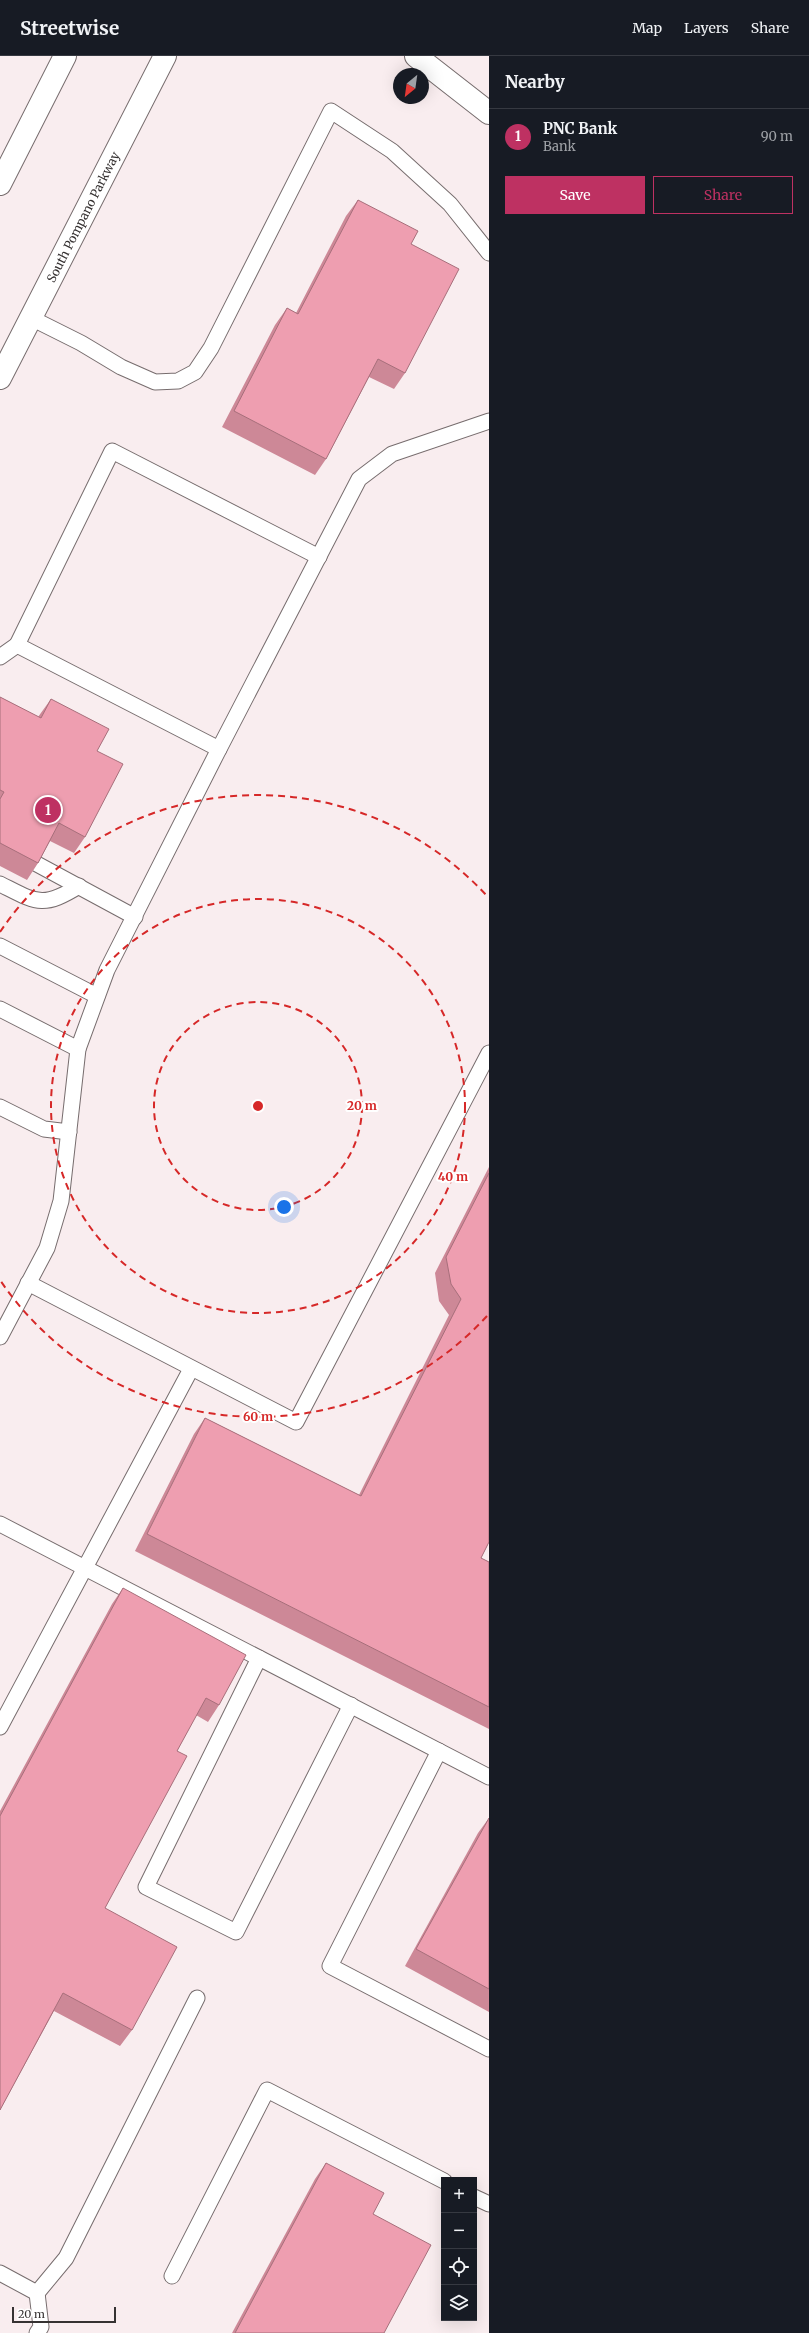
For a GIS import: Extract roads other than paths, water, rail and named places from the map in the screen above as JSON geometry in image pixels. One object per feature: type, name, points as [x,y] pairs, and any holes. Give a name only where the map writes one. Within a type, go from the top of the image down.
[{"type":"main road","points":[[0,184],[65,56]]},
{"type":"main road","name":"South Pompano Parkway","points":[[0,378],[165,56]]},
{"type":"main road","points":[[416,56],[489,113]]},
{"type":"lane","points":[[31,318],[121,367],[156,382],[178,381],[195,372],[211,348],[331,111],[392,151],[450,204],[489,253]]},
{"type":"lane","points":[[0,1337],[47,1248],[61,1201],[78,1049],[97,996],[108,970],[219,748],[359,479],[392,454],[489,421]]},
{"type":"lane","points":[[0,657],[17,645],[112,451],[319,557]]},
{"type":"lane","points":[[17,645],[219,748]]},
{"type":"lane","points":[[35,863],[135,917]]},
{"type":"lane","points":[[0,884],[34,901],[58,899],[79,886]]},
{"type":"lane","points":[[0,946],[97,996]]},
{"type":"lane","points":[[0,1009],[78,1049]]},
{"type":"lane","points":[[28,1283],[191,1369],[296,1422],[489,1053]]},
{"type":"lane","points":[[0,1107],[44,1129],[69,1132]]},
{"type":"lane","points":[[0,1727],[191,1369]]},
{"type":"lane","points":[[0,1524],[489,1776]]},
{"type":"lane","points":[[259,1658],[146,1888],[236,1932],[351,1705]]},
{"type":"lane","points":[[439,1751],[330,1966],[489,2049]]},
{"type":"lane","points":[[37,2333],[41,2327],[37,2293],[66,2258],[197,1998]]},
{"type":"lane","points":[[172,2276],[267,2090],[441,2179]]},
{"type":"lane","points":[[477,2198],[489,2204]]},
{"type":"lane","points":[[0,2273],[37,2293]]},
{"type":"place","name":"PNC Bank","points":[[48,810]]}]
